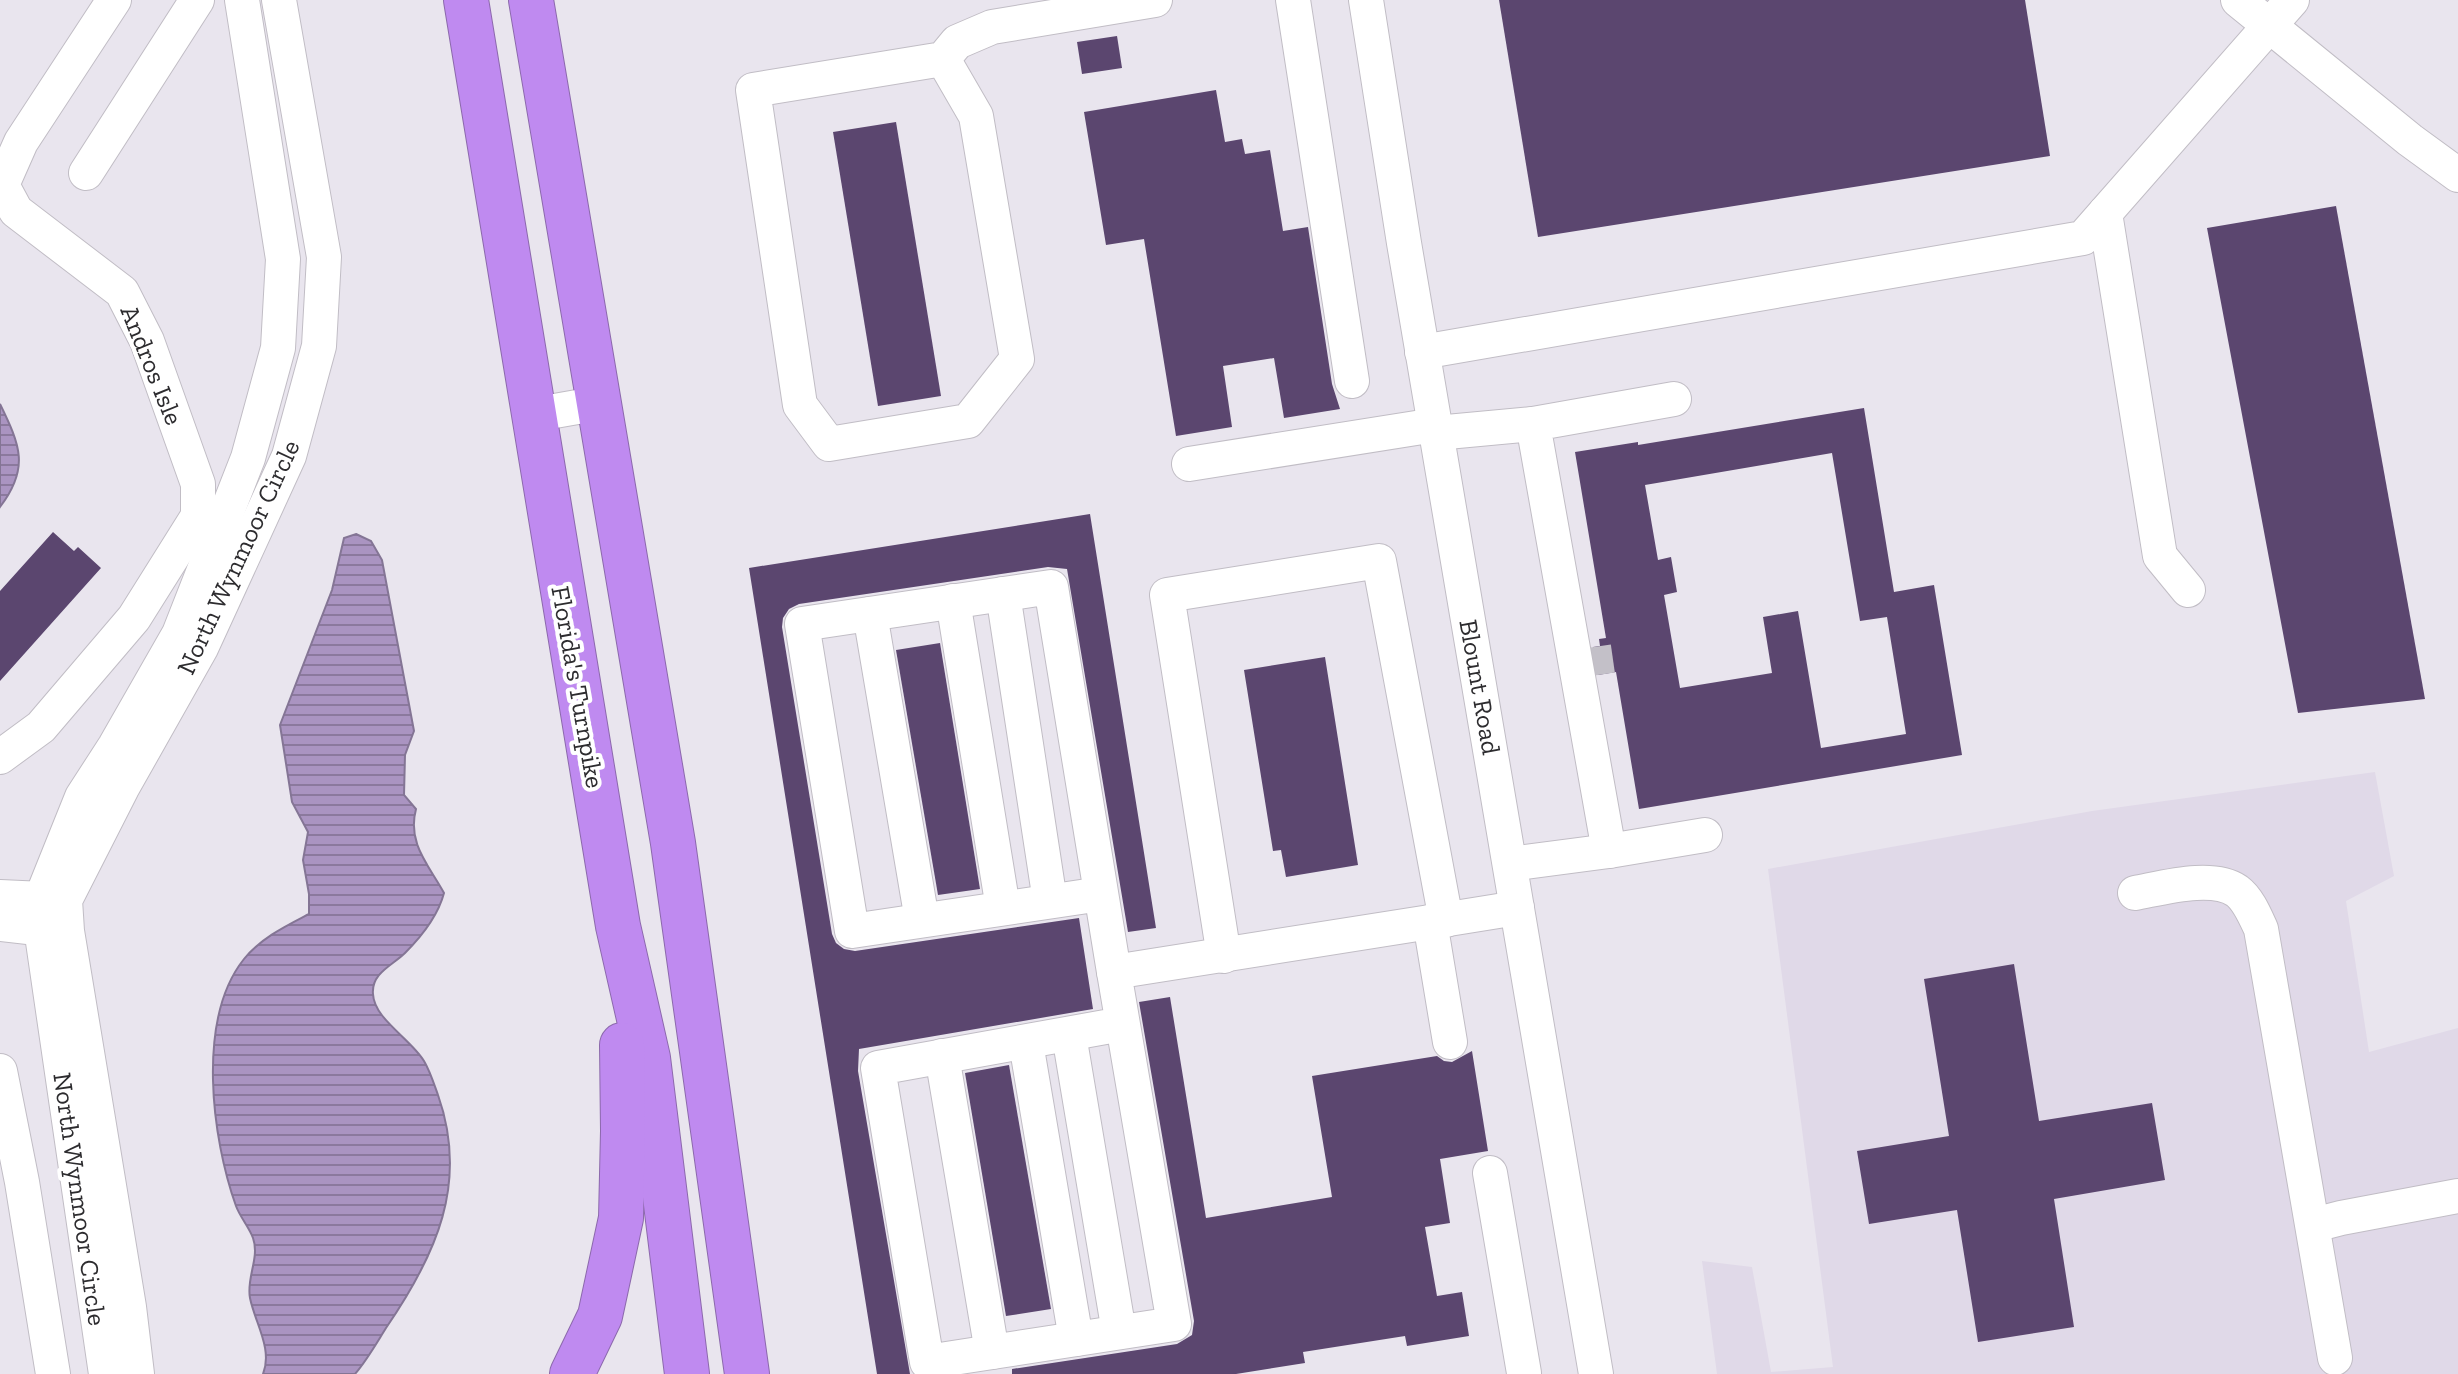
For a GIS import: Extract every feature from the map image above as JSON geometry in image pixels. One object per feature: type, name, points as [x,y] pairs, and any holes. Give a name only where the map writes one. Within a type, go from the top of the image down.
[{"type":"highway","name":"Florida's Turnpike","points":[[466,0],[618,926],[648,1058],[687,1374]]},
{"type":"highway","points":[[531,0],[673,843],[747,1371]]},
{"type":"highway","points":[[572,1374],[600,1316],[621,1218],[623,1131],[618,926]]},
{"type":"street","name":"Andros Isle","points":[[0,757],[41,727],[141,607],[198,516],[198,484],[147,341],[122,292],[16,211],[2,185],[21,142],[114,0]]},
{"type":"street","points":[[86,173],[197,0]]},
{"type":"street","name":"North Wynmoor Circle","points":[[190,641],[248,458],[278,348],[283,259],[242,0]]},
{"type":"street","name":"North Wynmoor Circle","points":[[120,1366],[129,1307],[53,915],[122,788],[190,641],[289,456],[319,346],[324,257],[279,0]]},
{"type":"street","points":[[943,59],[976,116],[1017,359],[968,421],[829,444],[800,405],[753,90],[943,59],[984,14],[1155,0]]},
{"type":"street","points":[[1293,0],[1352,381]]},
{"type":"street","name":"Blount Road","points":[[1366,0],[1422,352],[1596,1374]]},
{"type":"street","points":[[2238,0],[2410,140],[2458,175]]},
{"type":"street","points":[[1422,352],[2083,238],[2292,0]]},
{"type":"street","points":[[2105,213],[2160,556],[2188,590]]},
{"type":"street","points":[[1189,464],[1435,429],[1533,424],[1674,399]]},
{"type":"street","points":[[532,415],[600,403]]},
{"type":"street","points":[[1533,424],[1586,662],[1609,851]]},
{"type":"street","points":[[1224,956],[1167,595],[1379,561],[1438,921],[1450,1042]]},
{"type":"street","points":[[1101,894],[852,931],[802,624],[1051,587],[1174,1324],[927,1362],[878,1068],[1122,1024]]},
{"type":"street","points":[[1003,594],[1050,901]]},
{"type":"street","points":[[953,601],[1003,908]]},
{"type":"street","points":[[141,607],[190,641]]},
{"type":"street","points":[[870,614],[922,920]]},
{"type":"street","points":[[1510,864],[1705,835]]},
{"type":"street","points":[[2135,893],[2183,884],[2219,884],[2238,892],[2261,929],[2335,1358]]},
{"type":"street","points":[[0,897],[53,915]]},
{"type":"street","points":[[1114,972],[1517,908]]},
{"type":"street","points":[[0,924],[53,915]]},
{"type":"street","points":[[1069,1035],[1119,1332]]},
{"type":"street","points":[[1026,1043],[1076,1339]]},
{"type":"street","points":[[942,1056],[992,1352]]},
{"type":"street","points":[[0,1071],[22,1182],[52,1368],[120,1366]]},
{"type":"street","points":[[1490,1173],[1522,1374]]},
{"type":"street","points":[[2314,1225],[2458,1196]]},
{"type":"shaded area","points":[[0,404],[13,432],[19,456],[15,480],[0,507]]},
{"type":"shaded area","points":[[356,534],[371,541],[382,560],[414,731],[405,755],[404,795],[416,809],[414,832],[421,853],[444,893],[434,918],[423,933],[375,980],[373,994],[380,1012],[418,1053],[432,1078],[447,1127],[450,1158],[448,1188],[433,1245],[420,1273],[355,1374],[263,1374],[265,1346],[249,1290],[255,1246],[236,1206],[220,1148],[213,1080],[214,1046],[219,1013],[229,984],[244,959],[266,939],[309,914],[303,860],[308,832],[292,802],[280,725],[332,590],[344,538]]},
{"type":"shaded area","points":[[2375,772],[2394,876],[2346,901],[2369,1052],[2458,1028],[2458,1374],[1717,1374],[1702,1261],[1752,1267],[1771,1372],[1833,1367],[1768,869],[2092,811]]},
{"type":"building","points":[[1499,0],[2025,0],[2050,156],[1538,237]]},
{"type":"building","points":[[1117,36],[1122,68],[1082,74],[1077,42]]},
{"type":"building","points":[[1216,90],[1225,142],[1242,139],[1245,154],[1270,150],[1283,231],[1308,227],[1332,384],[1340,409],[1284,418],[1274,358],[1223,366],[1232,427],[1176,436],[1144,239],[1106,245],[1084,112]]},
{"type":"building","points":[[896,122],[941,396],[878,406],[833,132]]},
{"type":"building","points":[[2336,206],[2425,699],[2298,713],[2207,228]]},
{"type":"building","points":[[1864,408],[1894,592],[1934,585],[1962,755],[1639,809],[1616,672],[1598,675],[1593,647],[1600,646],[1599,639],[1606,638],[1575,452],[1638,442],[1638,445]],"holes":[[[1832,453],[1860,621],[1887,617],[1906,734],[1821,748],[1798,611],[1763,617],[1772,673],[1680,688],[1664,595],[1677,592],[1671,557],[1658,560],[1645,485]]]},
{"type":"building","points":[[1090,514],[1156,928],[1128,932],[1067,569],[1048,567],[799,604],[789,609],[783,618],[832,934],[836,943],[844,949],[855,951],[1079,918],[1093,1009],[859,1049],[858,1071],[910,1374],[877,1374],[749,568]]},
{"type":"building","points":[[53,532],[74,551],[78,547],[101,568],[0,681],[0,591]]},
{"type":"building","points":[[940,643],[980,889],[938,895],[896,650]]},
{"type":"building","points":[[1325,657],[1358,865],[1286,877],[1281,850],[1273,851],[1244,670]]},
{"type":"building","points":[[2014,964],[2039,1121],[2152,1103],[2165,1180],[2054,1199],[2074,1327],[1978,1342],[1957,1210],[1869,1224],[1857,1151],[1949,1136],[1924,979]]},
{"type":"building","points":[[1170,997],[1206,1218],[1332,1197],[1312,1076],[1437,1056],[1452,1062],[1472,1051],[1488,1151],[1440,1159],[1450,1223],[1425,1227],[1437,1296],[1462,1292],[1469,1336],[1407,1346],[1405,1336],[1303,1352],[1305,1363],[1236,1374],[1012,1374],[1012,1369],[1177,1344],[1192,1335],[1194,1321],[1139,1002]]},
{"type":"building","points":[[1009,1065],[1051,1309],[1006,1316],[965,1073]]},
{"type":"tunnel","points":[[1594,647],[1598,675]]}]
